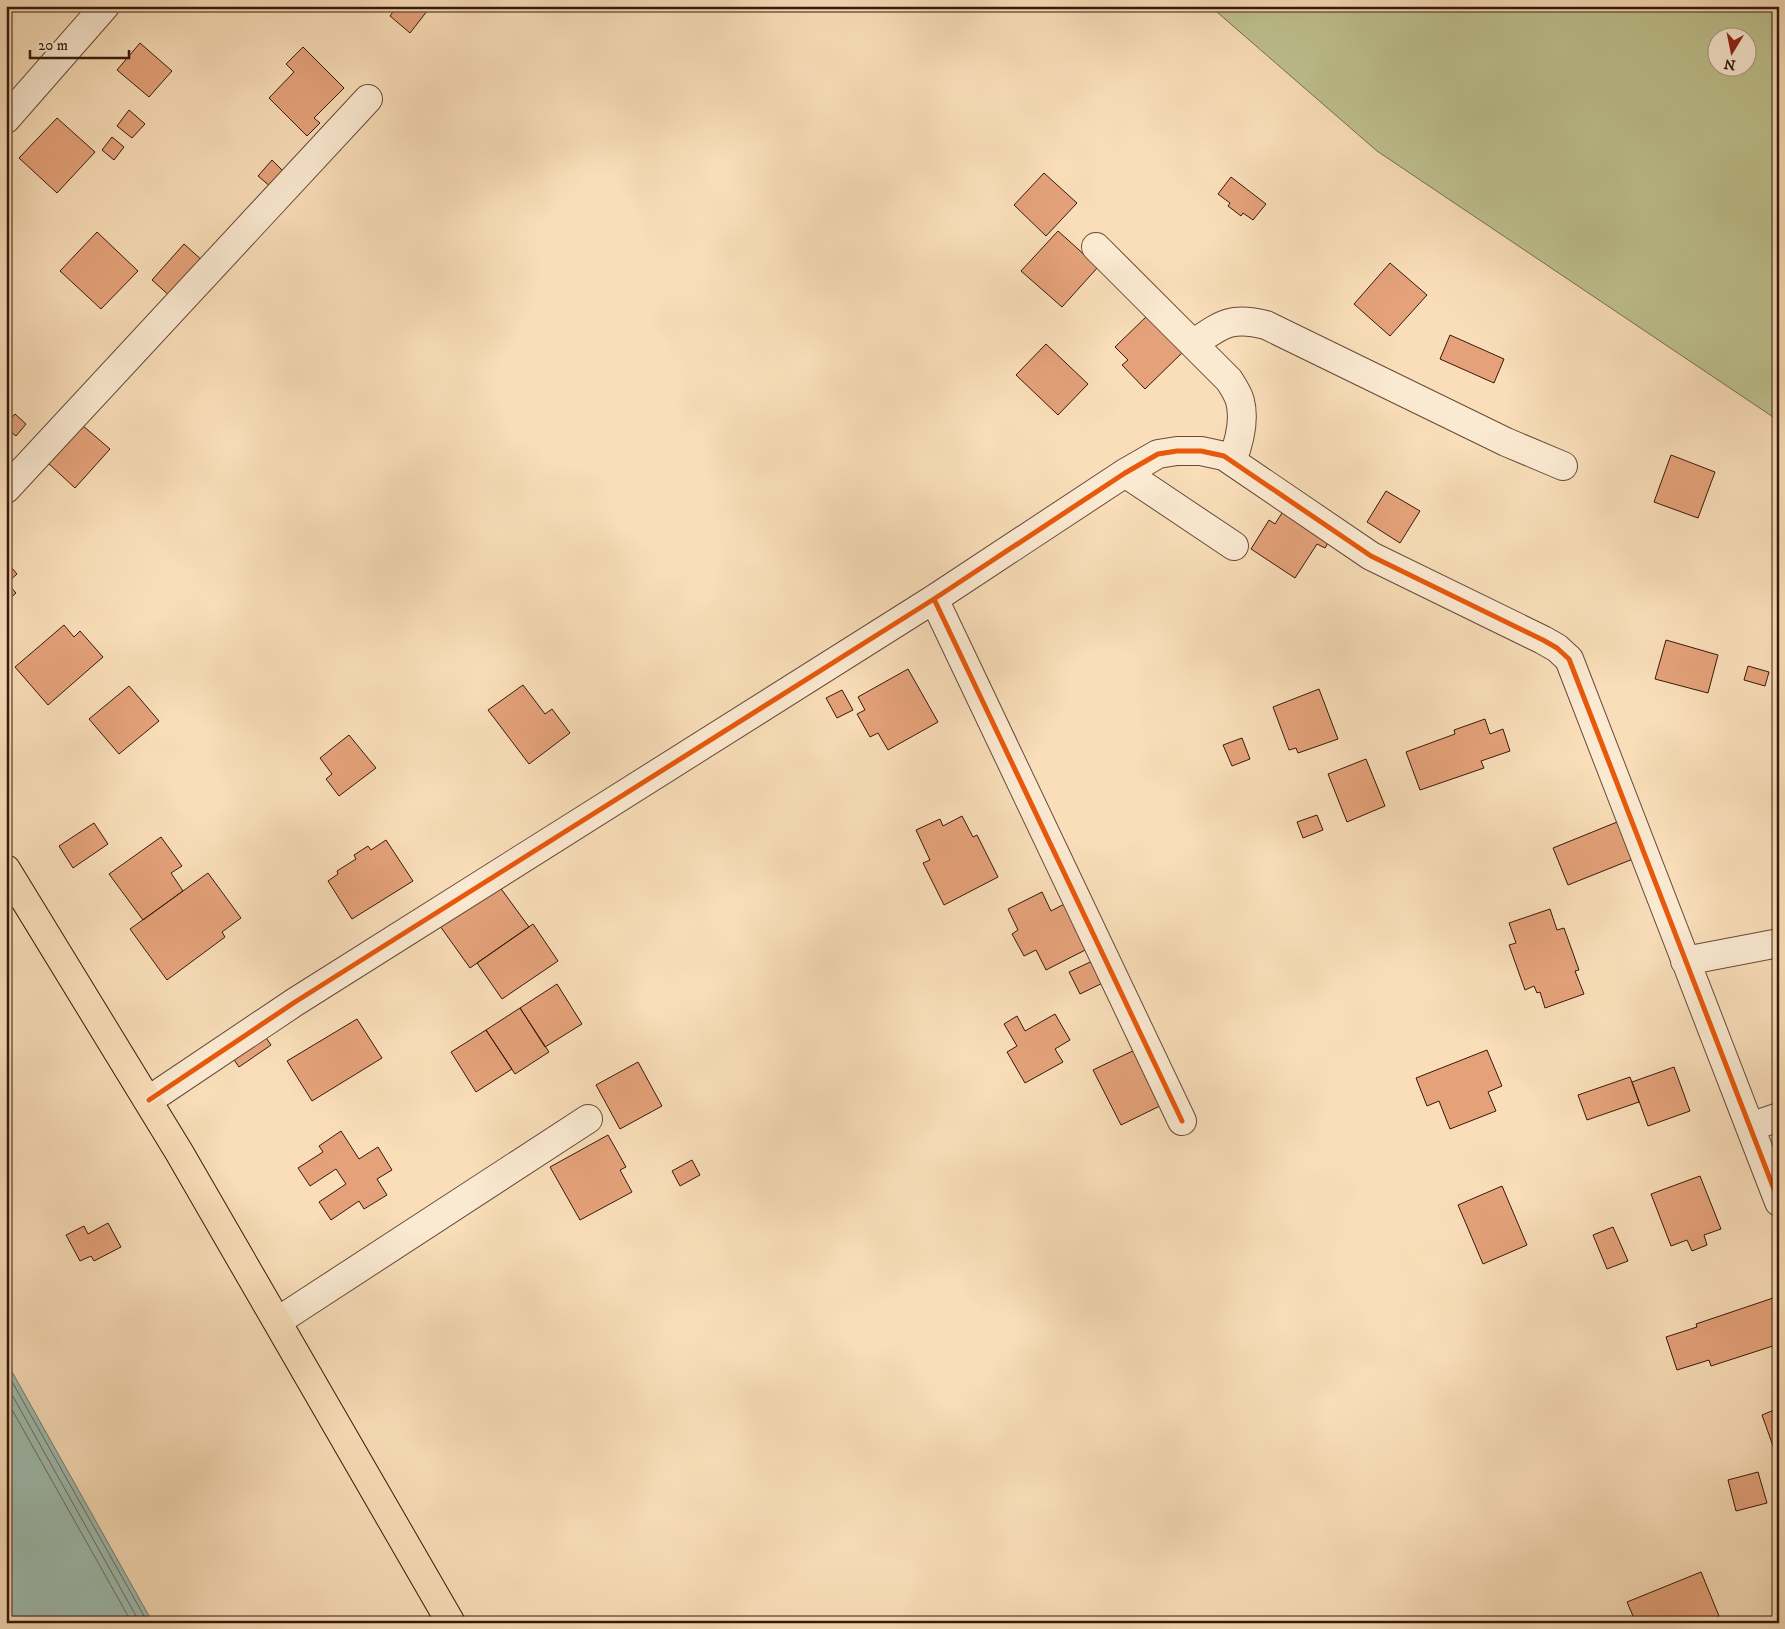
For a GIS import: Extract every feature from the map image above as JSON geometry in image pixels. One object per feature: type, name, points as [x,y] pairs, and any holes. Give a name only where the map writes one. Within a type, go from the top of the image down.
[{"type":"main road","points":[[6,869],[149,1100],[451,1623]]},
{"type":"street","points":[[6,119],[105,6]]},
{"type":"street","points":[[6,489],[368,99]]},
{"type":"street","points":[[1096,247],[1230,380],[1240,402],[1241,424],[1238,446],[1232,461]]},
{"type":"street","points":[[1193,344],[1219,326],[1232,320],[1248,320],[1266,325],[1506,442],[1563,466]]},
{"type":"street","points":[[149,1100],[295,1002],[934,600],[1125,472],[1158,454],[1177,450],[1201,451],[1232,461],[1371,556],[1543,640],[1557,648],[1568,659],[1779,1202]]},
{"type":"street","points":[[1125,472],[1234,546]]},
{"type":"street","points":[[934,600],[1182,1121]]},
{"type":"street","points":[[1686,961],[1779,943]]},
{"type":"street","points":[[1750,1127],[1779,1117]]},
{"type":"street","points":[[278,1321],[588,1119]]},
{"type":"green space","points":[[1210,6],[1779,6],[1779,421],[1377,151]]},
{"type":"water","points":[[6,1361],[153,1623],[6,1623]]},
{"type":"building","points":[[397,6],[431,6],[410,33],[390,16]]},
{"type":"building","points":[[140,43],[172,71],[149,97],[117,70]]},
{"type":"building","points":[[303,47],[344,88],[314,118],[320,123],[307,136],[269,98],[294,72],[286,64]]},
{"type":"building","points":[[129,110],[145,124],[132,138],[117,126]]},
{"type":"building","points":[[57,118],[95,152],[57,193],[19,158]]},
{"type":"building","points":[[112,137],[124,147],[114,160],[102,150]]},
{"type":"building","points":[[272,160],[285,173],[271,187],[258,176]]},
{"type":"building","points":[[1044,173],[1077,203],[1046,236],[1014,205]]},
{"type":"building","points":[[1231,177],[1266,204],[1253,220],[1243,213],[1241,216],[1228,206],[1230,203],[1218,194]]},
{"type":"building","points":[[1058,231],[1098,267],[1062,307],[1021,271]]},
{"type":"building","points":[[97,232],[138,271],[101,309],[60,271]]},
{"type":"building","points":[[184,244],[204,262],[172,298],[152,280]]},
{"type":"building","points":[[1390,263],[1427,295],[1390,336],[1354,304]]},
{"type":"building","points":[[1149,314],[1184,351],[1145,389],[1122,365],[1128,360],[1115,347]]},
{"type":"building","points":[[1450,335],[1504,359],[1494,383],[1440,359]]},
{"type":"building","points":[[1046,344],[1088,384],[1058,415],[1016,375]]},
{"type":"building","points":[[15,414],[26,424],[16,436],[6,428],[6,424]]},
{"type":"building","points":[[82,425],[110,449],[75,488],[48,463]]},
{"type":"building","points":[[1671,455],[1715,472],[1698,518],[1654,502]]},
{"type":"building","points":[[1386,491],[1420,511],[1400,543],[1367,522]]},
{"type":"building","points":[[1287,505],[1333,535],[1325,548],[1317,544],[1295,578],[1251,549],[1269,520],[1275,524]]},
{"type":"building","points":[[6,561],[17,574],[7,583],[16,593],[6,602]]},
{"type":"building","points":[[64,625],[74,637],[80,631],[103,657],[48,705],[15,667]]},
{"type":"building","points":[[1666,640],[1718,655],[1708,693],[1655,679]]},
{"type":"building","points":[[1748,666],[1769,672],[1765,686],[1744,680]]},
{"type":"building","points":[[908,669],[938,722],[888,750],[878,733],[870,737],[857,714],[865,710],[858,697]]},
{"type":"building","points":[[523,685],[545,714],[552,709],[570,733],[529,764],[488,710]]},
{"type":"building","points":[[129,686],[159,721],[119,754],[89,719]]},
{"type":"building","points":[[1319,689],[1338,739],[1298,753],[1296,748],[1289,750],[1273,707]]},
{"type":"building","points":[[842,690],[853,710],[837,718],[826,698]]},
{"type":"building","points":[[1485,719],[1490,734],[1503,729],[1510,751],[1481,761],[1484,768],[1420,790],[1406,752],[1455,734],[1454,730]]},
{"type":"building","points":[[349,735],[376,768],[339,796],[326,779],[332,774],[320,758]]},
{"type":"building","points":[[1242,738],[1250,759],[1232,766],[1223,745]]},
{"type":"building","points":[[1366,759],[1385,806],[1347,822],[1328,774]]},
{"type":"building","points":[[1317,815],[1323,830],[1303,838],[1297,822]]},
{"type":"building","points":[[962,816],[973,837],[977,835],[998,877],[944,905],[923,863],[930,860],[916,830],[940,819],[943,826]]},
{"type":"building","points":[[1627,818],[1643,855],[1568,885],[1553,848]]},
{"type":"building","points":[[94,823],[108,844],[73,868],[59,846]]},
{"type":"building","points":[[161,837],[182,866],[171,873],[183,891],[143,920],[109,874]]},
{"type":"building","points":[[386,840],[413,881],[352,919],[328,881],[338,874],[337,871],[356,859],[354,855],[368,846],[371,850]]},
{"type":"building","points":[[208,873],[241,918],[222,932],[225,937],[167,980],[130,929]]},
{"type":"building","points":[[499,886],[529,927],[470,968],[440,926]]},
{"type":"building","points":[[1042,892],[1051,911],[1074,899],[1097,944],[1046,970],[1036,950],[1024,956],[1012,934],[1018,930],[1008,909]]},
{"type":"building","points":[[1550,909],[1557,930],[1564,928],[1579,970],[1575,971],[1584,994],[1545,1008],[1540,992],[1537,993],[1534,986],[1525,990],[1509,945],[1516,943],[1509,923]]},
{"type":"building","points":[[533,924],[558,961],[502,999],[477,963]]},
{"type":"building","points":[[1103,956],[1113,978],[1080,994],[1069,972]]},
{"type":"building","points":[[557,984],[582,1024],[545,1047],[520,1008]]},
{"type":"building","points":[[520,1008],[549,1052],[515,1074],[486,1030]]},
{"type":"building","points":[[1055,1014],[1070,1040],[1055,1049],[1063,1062],[1025,1083],[1007,1052],[1017,1046],[1004,1024],[1017,1016],[1025,1031]]},
{"type":"building","points":[[357,1019],[382,1058],[312,1101],[287,1061]]},
{"type":"building","points":[[260,1029],[271,1045],[239,1067],[228,1051]]},
{"type":"building","points":[[486,1030],[512,1069],[476,1092],[451,1052]]},
{"type":"building","points":[[1141,1047],[1168,1102],[1121,1125],[1093,1070]]},
{"type":"building","points":[[1487,1050],[1502,1086],[1488,1092],[1496,1111],[1450,1129],[1439,1101],[1427,1106],[1416,1078]]},
{"type":"building","points":[[638,1062],[662,1106],[620,1129],[596,1085]]},
{"type":"building","points":[[1674,1067],[1690,1111],[1648,1126],[1632,1082]]},
{"type":"building","points":[[1630,1077],[1639,1102],[1587,1120],[1578,1095]]},
{"type":"building","points":[[341,1131],[359,1159],[378,1147],[392,1170],[377,1179],[387,1195],[364,1209],[359,1201],[331,1220],[319,1202],[346,1184],[336,1169],[310,1186],[298,1168],[323,1152],[319,1146]]},
{"type":"building","points":[[608,1135],[626,1167],[620,1170],[632,1192],[580,1220],[550,1167]]},
{"type":"building","points":[[692,1160],[700,1175],[680,1186],[672,1171]]},
{"type":"building","points":[[1700,1176],[1721,1229],[1704,1235],[1707,1245],[1692,1251],[1687,1240],[1671,1246],[1651,1194]]},
{"type":"building","points":[[1502,1186],[1527,1245],[1483,1264],[1458,1205]]},
{"type":"building","points":[[108,1223],[121,1247],[94,1261],[91,1256],[80,1261],[66,1235],[84,1226],[88,1234]]},
{"type":"building","points":[[1613,1227],[1628,1261],[1607,1269],[1593,1235]]},
{"type":"building","points":[[1779,1296],[1779,1344],[1711,1366],[1709,1360],[1677,1370],[1666,1337],[1697,1327],[1696,1324]]},
{"type":"building","points":[[1779,1408],[1779,1460],[1778,1460],[1762,1415]]},
{"type":"building","points":[[1758,1472],[1767,1503],[1736,1511],[1728,1480]]},
{"type":"building","points":[[1701,1572],[1719,1616],[1704,1623],[1636,1623],[1627,1602]]},
{"type":"cycle path","points":[[149,1100],[295,1002],[934,599],[1125,473],[1158,454],[1177,451],[1201,451],[1224,456],[1371,556],[1543,640],[1557,648],[1569,659],[1779,1202]]},
{"type":"cycle path","points":[[934,599],[1182,1121]]}]
